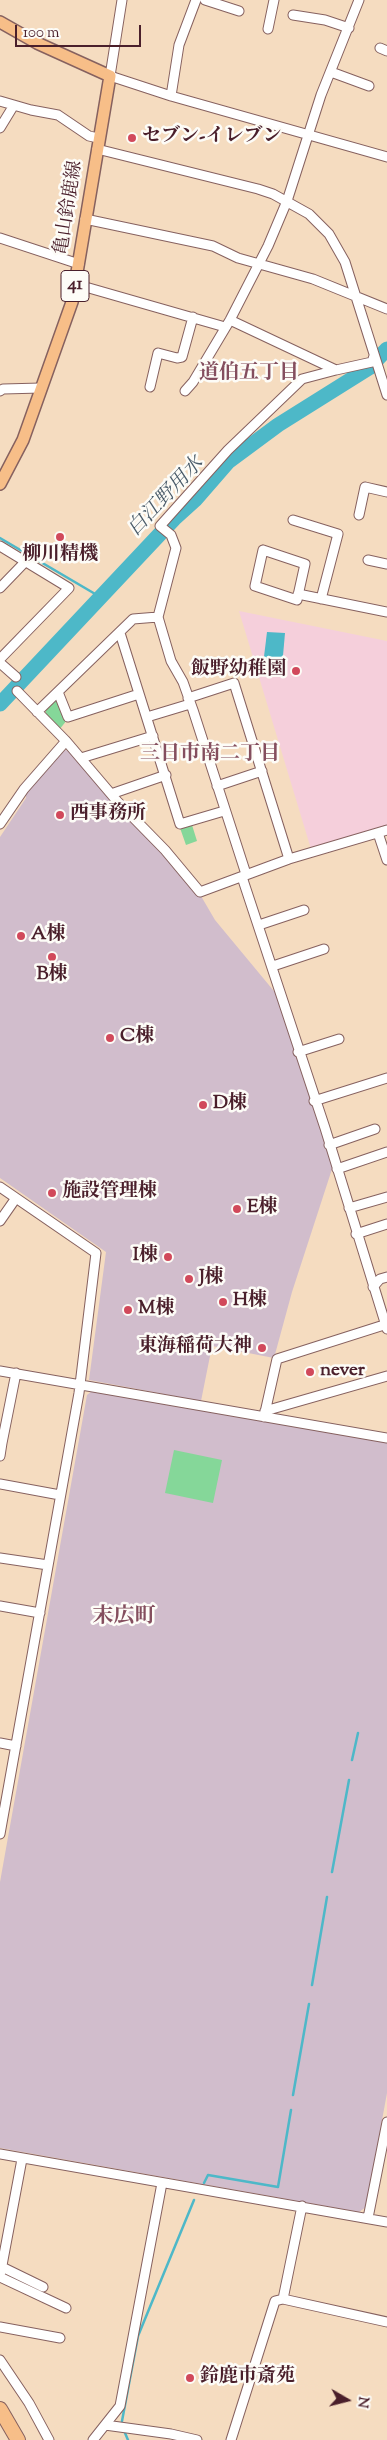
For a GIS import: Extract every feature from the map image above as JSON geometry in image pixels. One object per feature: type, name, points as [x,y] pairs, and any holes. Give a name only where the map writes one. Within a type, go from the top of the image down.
[{"type":"highway","points":[[0,2409],[18,2440]]},
{"type":"main road","points":[[0,22],[37,43],[110,76]]},
{"type":"main road","name":"亀山鈴鹿線","points":[[0,484],[23,440],[66,324],[79,264],[110,76]]},
{"type":"street","points":[[122,0],[110,76],[171,96],[387,156]]},
{"type":"street","points":[[171,96],[179,45],[196,0]]},
{"type":"street","points":[[205,0],[239,11]]},
{"type":"street","points":[[268,29],[274,0]]},
{"type":"street","points":[[185,391],[193,382],[260,264],[287,201],[307,134],[359,0]]},
{"type":"street","points":[[293,15],[325,20],[349,28]]},
{"type":"street","points":[[331,72],[369,86]]},
{"type":"street","points":[[0,100],[58,115],[98,144],[258,189],[287,201],[309,214],[329,234],[345,262],[375,359],[384,379],[387,395]]},
{"type":"street","points":[[0,128],[14,105]]},
{"type":"street","points":[[85,219],[198,242],[238,258],[304,276],[387,309]]},
{"type":"street","points":[[0,238],[79,264]]},
{"type":"street","points":[[75,284],[193,317],[227,323],[336,370]]},
{"type":"street","points":[[150,387],[158,353],[177,358],[182,357],[193,317]]},
{"type":"street","points":[[265,1414],[277,1360],[386,1326],[298,1052],[217,786],[189,701],[171,661],[158,617],[176,548],[176,542],[160,526],[224,455],[302,379],[372,362],[375,359]]},
{"type":"street","points":[[1,390],[41,388]]},
{"type":"street","points":[[359,515],[365,487],[387,492]]},
{"type":"street","points":[[293,520],[338,534],[321,599]]},
{"type":"street","points":[[0,546],[69,588],[0,661],[16,677]]},
{"type":"street","points":[[263,550],[305,564],[298,594],[297,600],[255,586],[263,550]]},
{"type":"street","points":[[368,560],[387,564]]},
{"type":"street","points":[[0,588],[25,562]]},
{"type":"street","points":[[298,594],[387,612]]},
{"type":"street","points":[[37,712],[133,619],[158,617]]},
{"type":"street","points":[[120,633],[180,824],[224,811]]},
{"type":"street","points":[[147,717],[234,683],[289,859]]},
{"type":"street","points":[[17,691],[66,741],[111,794],[165,850],[200,892],[289,859],[382,831],[387,860]]},
{"type":"street","points":[[58,692],[68,717],[139,694]]},
{"type":"street","points":[[81,758],[153,736]]},
{"type":"street","points":[[0,824],[24,789],[66,741]]},
{"type":"street","points":[[217,786],[262,771]]},
{"type":"street","points":[[111,794],[166,775]]},
{"type":"street","points":[[259,925],[304,910]]},
{"type":"street","points":[[272,966],[324,949]]},
{"type":"street","points":[[298,1052],[339,1039]]},
{"type":"street","points":[[314,1101],[387,1078]]},
{"type":"street","points":[[329,1145],[375,1129]]},
{"type":"street","points":[[337,1169],[387,1152]]},
{"type":"street","points":[[0,1187],[96,1253],[80,1384],[0,1834]]},
{"type":"street","points":[[348,1208],[387,1197]]},
{"type":"street","points":[[0,1221],[16,1198]]},
{"type":"street","points":[[356,1234],[387,1224]]},
{"type":"street","points":[[372,1287],[380,1279],[387,1277]]},
{"type":"street","points":[[0,1370],[265,1414],[387,1438]]},
{"type":"street","points":[[0,1456],[16,1373]]},
{"type":"street","points":[[265,1414],[387,1376]]},
{"type":"street","points":[[0,1484],[60,1495]]},
{"type":"street","points":[[0,1558],[48,1565]]},
{"type":"street","points":[[0,1606],[40,1613]]},
{"type":"street","points":[[0,1743],[16,1746]]},
{"type":"street","points":[[368,2218],[387,2122]]},
{"type":"street","points":[[0,2154],[387,2222]]},
{"type":"street","points":[[0,2274],[22,2159]]},
{"type":"street","points":[[93,2440],[120,2406],[162,2183]]},
{"type":"street","points":[[283,2299],[302,2206]]},
{"type":"street","points":[[0,2274],[42,2286]]},
{"type":"street","points":[[0,2274],[66,2308]]},
{"type":"street","points":[[231,2440],[275,2301],[283,2299],[387,2322]]},
{"type":"street","points":[[0,2327],[60,2338]]},
{"type":"street","points":[[0,2360],[29,2403],[49,2440]]},
{"type":"street","points":[[105,2425],[172,2434],[197,2440]]},
{"type":"shaded area","points":[[239,611],[387,641],[387,825],[311,849]]},
{"type":"shaded area","points":[[65,750],[69,751],[201,896],[215,920],[278,996],[333,1166],[292,1292],[274,1358],[212,1346],[201,1401],[89,1380],[106,1252],[0,1178],[0,837],[26,798],[26,793]]},
{"type":"shaded area","points":[[92,1391],[387,1441],[387,2093],[366,2207],[359,2212],[0,2148],[0,1882],[87,1395]]},
{"type":"green space","points":[[55,701],[60,702],[67,720],[59,730],[45,717],[46,710]]},
{"type":"green space","points":[[192,825],[197,841],[186,845],[180,828]]},
{"type":"green space","points":[[174,1450],[222,1460],[213,1503],[165,1493]]},
{"type":"water","points":[[267,632],[285,633],[282,667],[263,665]]},
{"type":"waterway","name":"白江野用水","points":[[0,704],[174,519],[195,500],[228,462],[278,425],[369,368],[387,349]]},
{"type":"waterway","points":[[0,538],[102,598]]},
{"type":"waterway","points":[[352,1760],[358,1733]]},
{"type":"waterway","points":[[332,1872],[349,1780]]},
{"type":"waterway","points":[[312,1985],[327,1897]]},
{"type":"waterway","points":[[293,2095],[309,2004]]},
{"type":"waterway","points":[[204,2183],[208,2175],[278,2187],[291,2110]]},
{"type":"waterway","points":[[122,2421],[138,2336],[194,2200]]},
{"type":"waterway","points":[[125,2433],[128,2440]]},
{"type":"place","name":"セブン-イレブン","points":[[132,138]]},
{"type":"place","name":"柳川精機","points":[[60,537]]},
{"type":"place","name":"飯野幼稚園","points":[[296,671]]},
{"type":"place","name":"西事務所","points":[[60,815]]},
{"type":"place","name":"A棟","points":[[21,936]]},
{"type":"place","name":"B棟","points":[[52,957]]},
{"type":"place","name":"C棟","points":[[110,1038]]},
{"type":"place","name":"D棟","points":[[203,1105]]},
{"type":"place","name":"施設管理棟","points":[[52,1193]]},
{"type":"place","name":"E棟","points":[[237,1209]]},
{"type":"place","name":"I棟","points":[[168,1257]]},
{"type":"place","name":"J棟","points":[[189,1279]]},
{"type":"place","name":"H棟","points":[[223,1302]]},
{"type":"place","name":"M棟","points":[[128,1310]]},
{"type":"place","name":"東海稲荷大神","points":[[262,1348]]},
{"type":"place","name":"never","points":[[310,1372]]},
{"type":"place","name":"鈴鹿市斎苑","points":[[190,2378]]},
{"type":"district","name":"道伯五丁目","points":[[249,375]]},
{"type":"district","name":"三日市南二丁目","points":[[210,756]]},
{"type":"district","name":"末広町","points":[[124,1618]]}]
